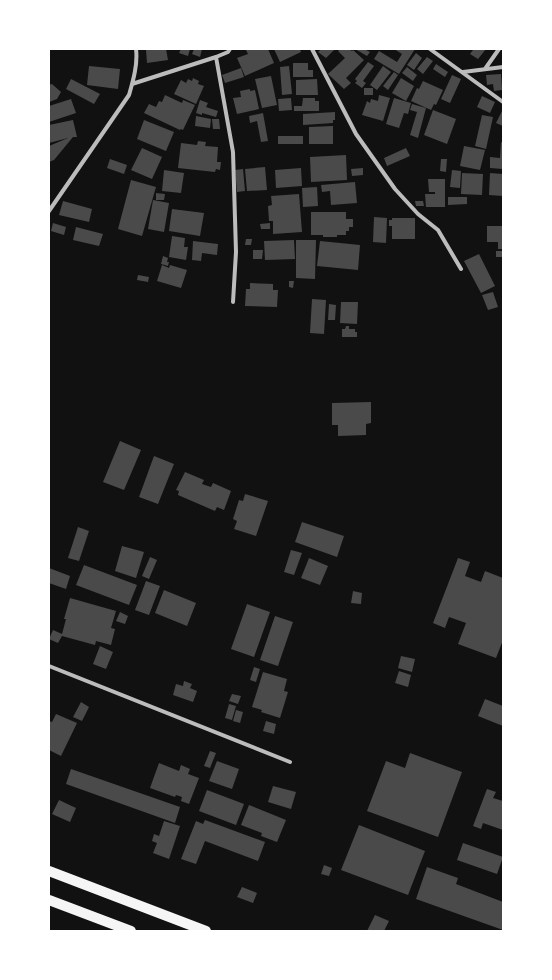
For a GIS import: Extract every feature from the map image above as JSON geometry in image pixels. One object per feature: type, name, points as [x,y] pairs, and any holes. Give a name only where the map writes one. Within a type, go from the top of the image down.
[{"type":"main road","points":[[49,871],[206,931]]},
{"type":"main road","points":[[49,900],[131,931]]},
{"type":"street","points":[[49,211],[129,95],[137,55],[136,49]]},
{"type":"street","points":[[132,84],[216,57],[228,52],[230,49]]},
{"type":"street","points":[[312,49],[356,134],[395,189],[418,214],[438,230],[461,269]]},
{"type":"street","points":[[430,49],[503,102]]},
{"type":"street","points":[[485,69],[499,49]]},
{"type":"street","points":[[216,57],[233,152],[236,252],[233,302]]},
{"type":"street","points":[[463,72],[503,67]]},
{"type":"street","points":[[49,666],[290,762]]},
{"type":"building","points":[[166,49],[168,60],[147,63],[146,50]]},
{"type":"building","points":[[181,49],[190,49],[188,56],[179,53]]},
{"type":"building","points":[[194,49],[202,49],[200,57],[192,54]]},
{"type":"building","points":[[268,49],[274,63],[245,76],[237,58],[248,54],[246,50]]},
{"type":"building","points":[[274,49],[300,49],[301,52],[280,62]]},
{"type":"building","points":[[321,49],[335,49],[326,58],[318,52]]},
{"type":"building","points":[[340,49],[353,50],[364,60],[346,78],[351,83],[344,89],[328,74],[345,58],[338,51]]},
{"type":"building","points":[[355,49],[367,49],[366,50],[370,52],[367,56]]},
{"type":"building","points":[[394,49],[415,49],[399,74],[374,59],[379,51],[397,62],[402,54]]},
{"type":"building","points":[[471,49],[486,49],[478,59],[470,54],[473,50]]},
{"type":"building","points":[[416,53],[422,58],[414,70],[407,65]]},
{"type":"building","points":[[427,57],[433,61],[423,74],[417,69]]},
{"type":"building","points":[[368,62],[374,66],[363,81],[366,83],[362,88],[355,83],[357,81],[355,79]]},
{"type":"building","points":[[293,63],[308,63],[308,70],[313,70],[313,77],[293,77]]},
{"type":"building","points":[[436,64],[448,72],[445,77],[433,69]]},
{"type":"building","points":[[89,66],[120,69],[118,89],[87,85]]},
{"type":"building","points":[[289,66],[292,94],[282,95],[280,67]]},
{"type":"building","points":[[383,66],[391,72],[377,90],[370,85]]},
{"type":"building","points":[[407,67],[417,75],[413,81],[402,73]]},
{"type":"building","points":[[241,68],[244,77],[225,83],[222,75]]},
{"type":"building","points":[[394,72],[398,75],[388,90],[383,86]]},
{"type":"building","points":[[501,74],[502,90],[494,91],[493,84],[487,85],[486,75]]},
{"type":"building","points":[[452,75],[461,79],[450,103],[441,99]]},
{"type":"building","points":[[271,76],[277,105],[262,108],[255,79]]},
{"type":"building","points":[[193,78],[199,81],[198,84],[204,86],[196,104],[174,94],[181,80],[186,83],[188,79],[192,81]]},
{"type":"building","points":[[401,78],[414,86],[406,101],[392,93]]},
{"type":"building","points":[[71,79],[100,94],[94,104],[66,89]]},
{"type":"building","points":[[317,79],[318,95],[296,95],[296,80]]},
{"type":"building","points":[[423,81],[443,90],[436,105],[434,104],[431,110],[411,101],[417,88],[419,89]]},
{"type":"building","points":[[52,84],[61,92],[57,99],[49,102],[49,85]]},
{"type":"building","points":[[364,88],[373,88],[373,95],[364,95]]},
{"type":"building","points":[[250,89],[250,91],[255,90],[259,109],[237,114],[233,98],[241,97],[240,91]]},
{"type":"building","points":[[165,95],[182,103],[183,100],[195,105],[183,130],[144,113],[149,104],[156,107],[159,101],[162,102]]},
{"type":"building","points":[[379,95],[390,98],[383,121],[362,115],[367,101],[370,103],[371,99],[378,101]]},
{"type":"building","points":[[482,96],[495,102],[490,113],[477,107]]},
{"type":"building","points":[[291,98],[292,110],[279,111],[278,99]]},
{"type":"building","points":[[303,98],[315,98],[315,101],[319,101],[319,111],[294,111],[294,106],[302,106]]},
{"type":"building","points":[[394,98],[411,103],[408,114],[404,113],[399,128],[386,124]]},
{"type":"building","points":[[71,99],[76,113],[49,122],[49,106]]},
{"type":"building","points":[[200,100],[208,103],[206,107],[218,111],[216,117],[196,113]]},
{"type":"building","points":[[412,104],[426,108],[418,138],[410,135],[417,112],[410,110]]},
{"type":"building","points":[[503,109],[503,126],[496,123]]},
{"type":"building","points":[[433,110],[456,119],[447,144],[424,135]]},
{"type":"building","points":[[335,112],[335,120],[333,120],[333,123],[303,125],[303,114]]},
{"type":"building","points":[[263,113],[268,141],[261,142],[257,121],[250,123],[249,116]]},
{"type":"building","points":[[482,115],[493,117],[486,149],[475,146]]},
{"type":"building","points":[[196,116],[211,119],[210,128],[195,126]]},
{"type":"building","points":[[212,119],[219,119],[220,129],[213,129]]},
{"type":"building","points":[[73,120],[77,137],[73,137],[54,160],[49,162],[49,146],[68,138],[49,143],[49,125]]},
{"type":"building","points":[[144,120],[174,132],[166,151],[137,139]]},
{"type":"building","points":[[333,126],[333,144],[309,144],[309,127]]},
{"type":"building","points":[[278,136],[303,136],[303,144],[278,144]]},
{"type":"building","points":[[198,141],[206,142],[205,146],[218,147],[217,162],[221,162],[220,170],[216,169],[215,172],[178,168],[181,143],[197,145]]},
{"type":"building","points":[[501,142],[503,143],[503,169],[490,168],[490,157],[500,158]]},
{"type":"building","points":[[464,146],[485,150],[480,170],[460,166]]},
{"type":"building","points":[[142,148],[162,157],[152,179],[131,170]]},
{"type":"building","points":[[406,148],[410,156],[387,166],[384,158]]},
{"type":"building","points":[[346,155],[347,180],[311,182],[310,157]]},
{"type":"building","points":[[110,159],[127,165],[124,174],[107,168]]},
{"type":"building","points":[[441,159],[447,159],[446,172],[440,171]]},
{"type":"building","points":[[265,167],[267,190],[247,191],[245,169]]},
{"type":"building","points":[[301,168],[302,186],[276,188],[275,170]]},
{"type":"building","points":[[363,168],[363,175],[352,176],[351,169]]},
{"type":"building","points":[[243,169],[245,191],[237,192],[235,170]]},
{"type":"building","points":[[164,170],[184,173],[181,193],[162,191]]},
{"type":"building","points":[[452,170],[461,171],[460,188],[450,187]]},
{"type":"building","points":[[462,173],[483,174],[482,195],[461,194]]},
{"type":"building","points":[[490,173],[503,174],[503,196],[489,195]]},
{"type":"building","points":[[428,179],[445,179],[445,207],[426,207],[425,194],[435,194],[435,192],[429,192]]},
{"type":"building","points":[[131,180],[156,187],[142,236],[118,229]]},
{"type":"building","points":[[355,182],[357,203],[331,205],[330,191],[322,192],[321,185]]},
{"type":"building","points":[[317,187],[318,206],[303,207],[302,188]]},
{"type":"building","points":[[156,193],[165,194],[164,200],[156,200]]},
{"type":"building","points":[[299,194],[302,232],[273,234],[273,221],[269,221],[268,206],[272,205],[271,196]]},
{"type":"building","points":[[448,197],[467,197],[467,204],[448,205]]},
{"type":"building","points":[[153,200],[169,203],[164,232],[148,229]]},
{"type":"building","points":[[63,201],[92,209],[89,222],[59,215]]},
{"type":"building","points":[[415,201],[423,201],[424,206],[416,206]]},
{"type":"building","points":[[172,209],[204,213],[200,236],[169,231]]},
{"type":"building","points":[[311,212],[346,212],[346,219],[353,219],[353,227],[349,227],[349,231],[346,231],[346,235],[337,235],[337,237],[311,235]]},
{"type":"building","points":[[374,217],[387,218],[386,243],[373,242]]},
{"type":"building","points":[[392,218],[415,218],[415,239],[392,239],[392,226],[389,226],[389,220],[392,220]]},
{"type":"building","points":[[53,223],[66,227],[64,235],[51,231]]},
{"type":"building","points":[[270,223],[270,229],[261,229],[260,224]]},
{"type":"building","points":[[487,226],[503,226],[503,249],[498,249],[498,242],[487,242]]},
{"type":"building","points":[[76,227],[103,234],[99,246],[73,240]]},
{"type":"building","points":[[172,236],[185,238],[184,247],[188,247],[186,260],[169,257]]},
{"type":"building","points":[[246,239],[252,239],[251,245],[245,245]]},
{"type":"building","points":[[294,240],[295,259],[265,260],[264,241]]},
{"type":"building","points":[[296,240],[316,240],[315,279],[296,278]]},
{"type":"building","points":[[193,241],[218,244],[217,255],[202,253],[201,261],[192,260]]},
{"type":"building","points":[[320,241],[360,245],[358,270],[317,266]]},
{"type":"building","points":[[253,250],[263,250],[262,259],[253,259]]},
{"type":"building","points":[[496,251],[503,251],[503,257],[496,257]]},
{"type":"building","points":[[479,254],[495,286],[481,293],[464,261]]},
{"type":"building","points":[[163,256],[168,258],[168,266],[161,264]]},
{"type":"building","points":[[162,265],[169,268],[170,265],[187,270],[181,288],[157,281]]},
{"type":"building","points":[[138,275],[149,277],[148,282],[137,280]]},
{"type":"building","points":[[289,281],[294,281],[293,288],[289,287]]},
{"type":"building","points":[[250,283],[273,284],[273,290],[278,290],[277,307],[245,306],[246,289],[250,289]]},
{"type":"building","points":[[493,292],[498,307],[488,310],[482,295]]},
{"type":"building","points":[[312,299],[326,300],[324,334],[310,333]]},
{"type":"building","points":[[341,302],[358,302],[357,324],[340,323]]},
{"type":"building","points":[[329,304],[336,305],[335,320],[328,320]]},
{"type":"building","points":[[346,326],[349,326],[349,329],[355,329],[355,332],[357,332],[357,337],[342,337],[342,329],[345,329]]},
{"type":"building","points":[[371,402],[371,423],[366,424],[366,435],[338,436],[338,425],[332,425],[332,403]]},
{"type":"building","points":[[120,441],[141,450],[124,490],[103,482]]},
{"type":"building","points":[[154,456],[174,464],[158,504],[139,497]]},
{"type":"building","points":[[185,472],[204,480],[202,484],[211,487],[213,483],[231,491],[224,510],[217,507],[215,511],[178,495],[179,491],[176,490]]},
{"type":"building","points":[[245,494],[268,501],[256,536],[234,529],[237,521],[233,519],[239,500],[243,501]]},
{"type":"building","points":[[302,522],[344,536],[337,557],[295,542]]},
{"type":"building","points":[[78,527],[89,531],[79,561],[68,558]]},
{"type":"building","points":[[122,546],[144,552],[136,578],[115,571]]},
{"type":"building","points":[[291,550],[302,553],[294,575],[284,572]]},
{"type":"building","points":[[150,557],[157,560],[149,579],[142,576]]},
{"type":"building","points":[[309,558],[328,566],[320,585],[301,578]]},
{"type":"building","points":[[458,558],[470,562],[465,576],[481,582],[485,571],[503,578],[503,640],[496,658],[458,644],[466,623],[449,617],[445,628],[433,623]]},
{"type":"building","points":[[84,565],[137,585],[129,605],[76,585]]},
{"type":"building","points":[[49,568],[70,576],[66,589],[49,583]]},
{"type":"building","points":[[146,581],[160,586],[149,615],[135,610]]},
{"type":"building","points":[[164,590],[196,603],[187,626],[155,613]]},
{"type":"building","points":[[353,591],[362,593],[361,604],[351,603]]},
{"type":"building","points":[[70,598],[116,611],[111,628],[115,629],[111,645],[96,641],[95,645],[62,636],[58,643],[49,639],[53,630],[62,634],[66,619],[64,619]]},
{"type":"building","points":[[247,604],[270,612],[254,657],[231,649]]},
{"type":"building","points":[[120,612],[128,616],[125,624],[116,621]]},
{"type":"building","points":[[275,616],[293,622],[278,666],[260,660]]},
{"type":"building","points":[[100,646],[113,652],[106,669],[93,664]]},
{"type":"building","points":[[401,656],[415,659],[412,672],[398,668]]},
{"type":"building","points":[[254,667],[260,669],[256,682],[250,680]]},
{"type":"building","points":[[399,671],[411,675],[408,687],[395,683]]},
{"type":"building","points":[[263,672],[287,679],[284,691],[288,692],[280,718],[261,712],[262,710],[252,707]]},
{"type":"building","points":[[184,681],[192,684],[190,688],[197,691],[193,702],[173,695],[176,684],[183,686]]},
{"type":"building","points":[[232,694],[241,696],[238,704],[229,701]]},
{"type":"building","points":[[485,699],[503,706],[503,726],[478,716]]},
{"type":"building","points":[[81,702],[89,707],[82,721],[73,717]]},
{"type":"building","points":[[229,704],[236,706],[232,720],[225,718]]},
{"type":"building","points":[[236,710],[243,712],[240,723],[233,721]]},
{"type":"building","points":[[56,714],[77,723],[61,756],[49,750],[49,721],[52,722]]},
{"type":"building","points":[[266,721],[276,724],[274,734],[263,731]]},
{"type":"building","points":[[210,751],[216,753],[210,768],[204,766]]},
{"type":"building","points":[[410,753],[462,772],[438,837],[367,811],[386,761],[405,768]]},
{"type":"building","points":[[217,761],[239,769],[232,789],[209,781]]},
{"type":"building","points":[[159,763],[179,771],[181,765],[190,769],[188,774],[199,778],[189,804],[181,801],[182,797],[176,795],[175,797],[150,788]]},
{"type":"building","points":[[71,769],[180,807],[175,823],[66,784]]},
{"type":"building","points":[[273,786],[296,792],[291,809],[268,802]]},
{"type":"building","points":[[487,789],[496,792],[493,798],[503,801],[503,830],[483,823],[481,829],[473,826]]},
{"type":"building","points":[[207,790],[244,804],[236,825],[199,811]]},
{"type":"building","points":[[59,800],[76,808],[70,822],[52,814]]},
{"type":"building","points":[[249,805],[286,820],[277,842],[261,836],[262,833],[241,825]]},
{"type":"building","points":[[205,820],[265,842],[258,861],[205,841],[196,864],[181,859],[196,821],[203,824]]},
{"type":"building","points":[[164,821],[180,826],[169,859],[153,853],[157,843],[152,841],[154,834],[159,836]]},
{"type":"building","points":[[359,825],[425,851],[408,895],[341,870]]},
{"type":"building","points":[[463,843],[503,857],[497,874],[457,860]]},
{"type":"building","points":[[324,865],[332,868],[329,876],[321,874]]},
{"type":"building","points":[[427,867],[458,878],[456,884],[503,902],[503,930],[416,899]]},
{"type":"building","points":[[242,887],[257,893],[253,903],[237,897]]},
{"type":"building","points":[[375,915],[389,921],[384,931],[367,931]]}]
